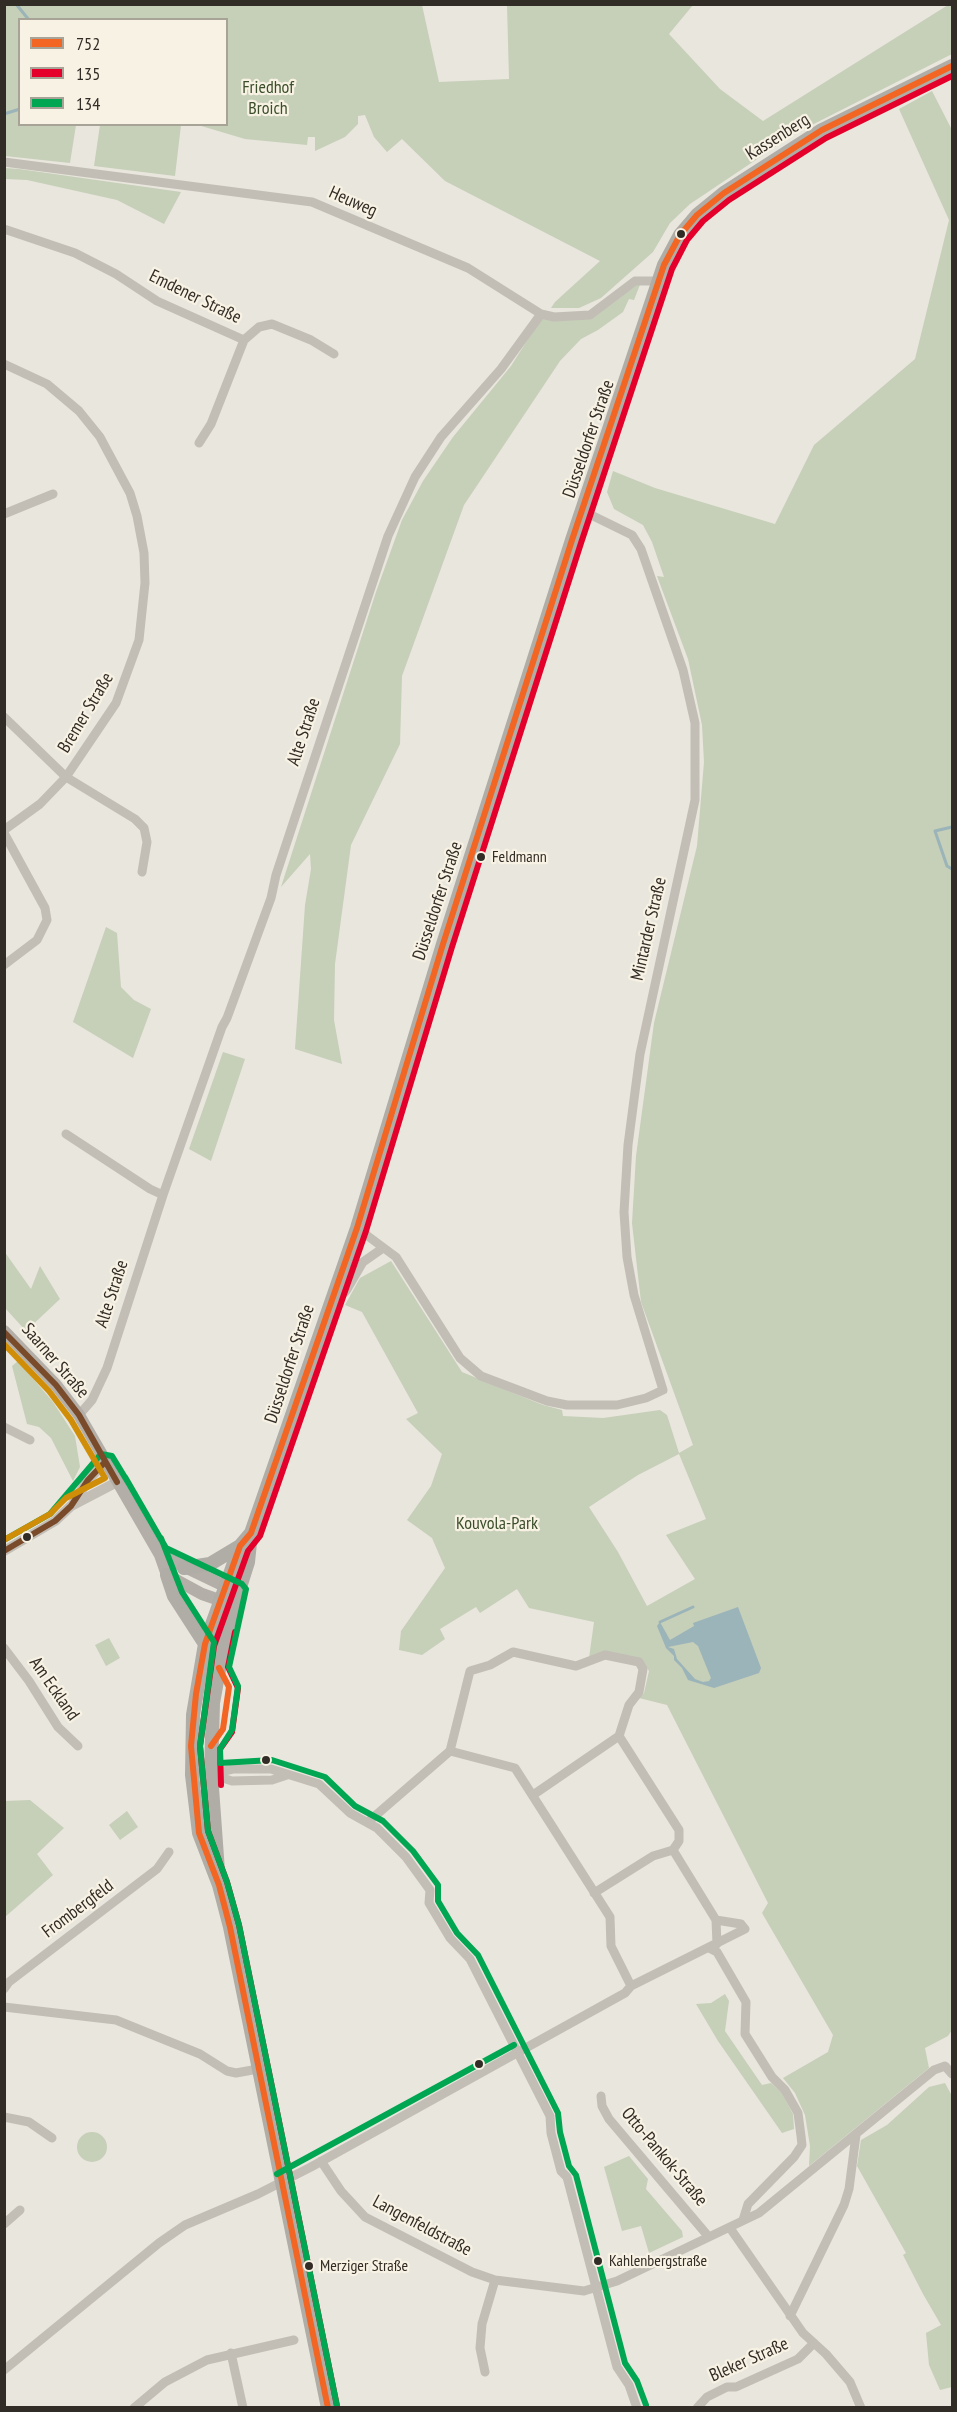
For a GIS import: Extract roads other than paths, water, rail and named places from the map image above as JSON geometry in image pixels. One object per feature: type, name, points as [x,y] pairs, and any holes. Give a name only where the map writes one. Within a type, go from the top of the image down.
[{"type":"main road","name":"Kassenberg","points":[[660,281],[664,265],[680,235],[697,215],[724,193],[822,130],[952,66]]},
{"type":"main road","name":"Düsseldorfer Straße","points":[[219,1885],[211,1774],[215,1695],[226,1631],[248,1562],[251,1533],[357,1228],[443,944],[660,281]]},
{"type":"main road","name":"Saarner Straße","points":[[4,1331],[56,1385],[79,1415]]},
{"type":"main road","points":[[79,1415],[160,1555],[174,1596],[206,1644]]},
{"type":"main road","name":"Düsseldorfer Straße","points":[[219,1885],[198,1833],[192,1775],[193,1715],[206,1644],[222,1593],[240,1546],[251,1533]]},
{"type":"main road","points":[[184,1568],[210,1564],[240,1546]]},
{"type":"main road","points":[[160,1555],[222,1593],[236,1599]]},
{"type":"main road","points":[[167,1575],[197,1592],[222,1593]]},
{"type":"main road","points":[[219,1885],[328,2408]]},
{"type":"street","name":"Heuweg","points":[[4,162],[312,202],[468,268],[541,314],[590,315],[635,281],[660,281]]},
{"type":"street","name":"Emdener Straße","points":[[4,228],[75,253],[116,274],[157,301],[244,340],[259,327],[272,324],[311,340],[334,354]]},
{"type":"street","name":"Alte Straße","points":[[79,1415],[92,1400],[107,1368],[163,1195],[222,1027],[271,898],[276,875],[388,536],[415,477],[441,437],[508,361],[541,314]]},
{"type":"street","points":[[199,443],[211,424],[244,340]]},
{"type":"street","name":"Bremer Straße","points":[[4,364],[47,384],[79,411],[100,437],[130,493],[144,553],[144,610],[139,640],[129,672],[106,719],[66,777],[40,804],[4,832]]},
{"type":"street","points":[[4,514],[53,494]]},
{"type":"street","name":"Mintarder Straße","points":[[383,1248],[396,1257],[459,1358],[481,1376],[547,1401],[575,1406],[617,1405],[646,1398],[663,1390],[634,1295],[627,1257],[624,1212],[628,1145],[640,1054],[695,800],[695,723],[683,670],[640,549],[626,531],[583,511]]},
{"type":"street","points":[[4,717],[66,777]]},
{"type":"street","name":"Bremer Straße","points":[[66,777],[135,819],[144,828],[147,842],[142,872]]},
{"type":"street","points":[[4,832],[45,908],[47,920],[37,940],[4,965]]},
{"type":"street","points":[[66,1134],[150,1189],[163,1195]]},
{"type":"street","points":[[329,1306],[346,1291],[363,1262],[383,1248],[357,1228]]},
{"type":"street","points":[[4,1427],[30,1440]]},
{"type":"street","points":[[4,1551],[55,1521],[71,1506],[88,1480],[105,1462]]},
{"type":"street","points":[[71,1506],[117,1482]]},
{"type":"street","name":"Am Eckland","points":[[4,1648],[29,1681],[58,1727],[78,1746]]},
{"type":"street","points":[[368,1822],[450,1751],[470,1671],[490,1665],[513,1652],[576,1666],[605,1655],[639,1662],[644,1669],[639,1692],[628,1705],[619,1736],[533,1795]]},
{"type":"street","points":[[594,1893],[653,1856],[672,1850],[679,1841],[679,1830],[619,1736]]},
{"type":"street","points":[[450,1751],[515,1768],[610,1917],[611,1946],[631,1986]]},
{"type":"street","points":[[192,1775],[211,1774],[232,1781],[272,1780],[287,1775],[303,1777],[319,1784],[350,1813],[368,1822],[406,1857],[430,1890],[429,1903],[450,1938],[470,1959],[550,2116],[553,2142],[561,2171],[567,2178],[617,2367],[629,2385],[637,2408]]},
{"type":"street","points":[[672,1850],[716,1920],[713,1946],[746,2002],[745,2034],[772,2077],[785,2090],[798,2113],[802,2145],[794,2157],[748,2204],[743,2220]]},
{"type":"street","name":"Frombergfeld","points":[[4,1989],[9,1982],[157,1869],[169,1852]]},
{"type":"street","points":[[4,2370],[159,2243],[185,2225],[281,2182],[321,2161],[518,2053],[624,1993],[631,1986],[745,1929],[741,1924],[716,1920]]},
{"type":"street","points":[[4,2007],[116,2020],[200,2054],[227,2071],[236,2073],[258,2069]]},
{"type":"street","points":[[596,2289],[759,2213],[934,2070],[945,2066],[952,2074]]},
{"type":"street","name":"Otto-Pankok-Straße","points":[[601,2096],[602,2106],[609,2119],[708,2236]]},
{"type":"street","points":[[4,2117],[29,2122],[52,2138]]},
{"type":"street","points":[[790,2316],[844,2205],[856,2135]]},
{"type":"street","name":"Langenfeldstraße","points":[[321,2161],[341,2191],[365,2217],[472,2272],[495,2280],[584,2291],[596,2289]]},
{"type":"street","points":[[4,2224],[20,2210]]},
{"type":"street","points":[[730,2228],[790,2316],[850,2382],[861,2408]]},
{"type":"street","points":[[485,2372],[480,2348],[482,2324],[495,2280]]},
{"type":"street","points":[[134,2408],[184,2371],[231,2352],[294,2340]]},
{"type":"street","name":"Bleker Straße","points":[[697,2408],[707,2397],[727,2387],[736,2387],[798,2359],[814,2343]]},
{"type":"street","points":[[231,2352],[243,2408]]},
{"type":"water","points":[[738,1607],[761,1668],[759,1673],[714,1688],[688,1680],[682,1668],[674,1660],[674,1656],[666,1648],[657,1626],[660,1622],[670,1640],[694,1626],[693,1623]],"holes":[[[693,1642],[698,1646],[711,1678],[709,1681],[703,1682],[695,1679],[677,1659],[674,1649],[668,1647]]]},
{"type":"waterway","points":[[16,4],[27,18]]},
{"type":"waterway","points":[[4,114],[18,110]]},
{"type":"waterway","points":[[952,827],[935,831],[947,866],[952,869]]},
{"type":"waterway","points":[[660,1622],[693,1607]]},
{"type":"place","name":"Feldmann","points":[[481,857]]},
{"type":"place","name":"Kahlenbergstraße","points":[[598,2261]]},
{"type":"place","name":"Merziger Straße","points":[[309,2266]]},
{"type":"park label","name":"Friedhof Broich","points":[[268,98]]},
{"type":"park label","name":"Kouvola-Park","points":[[497,1524]]}]
